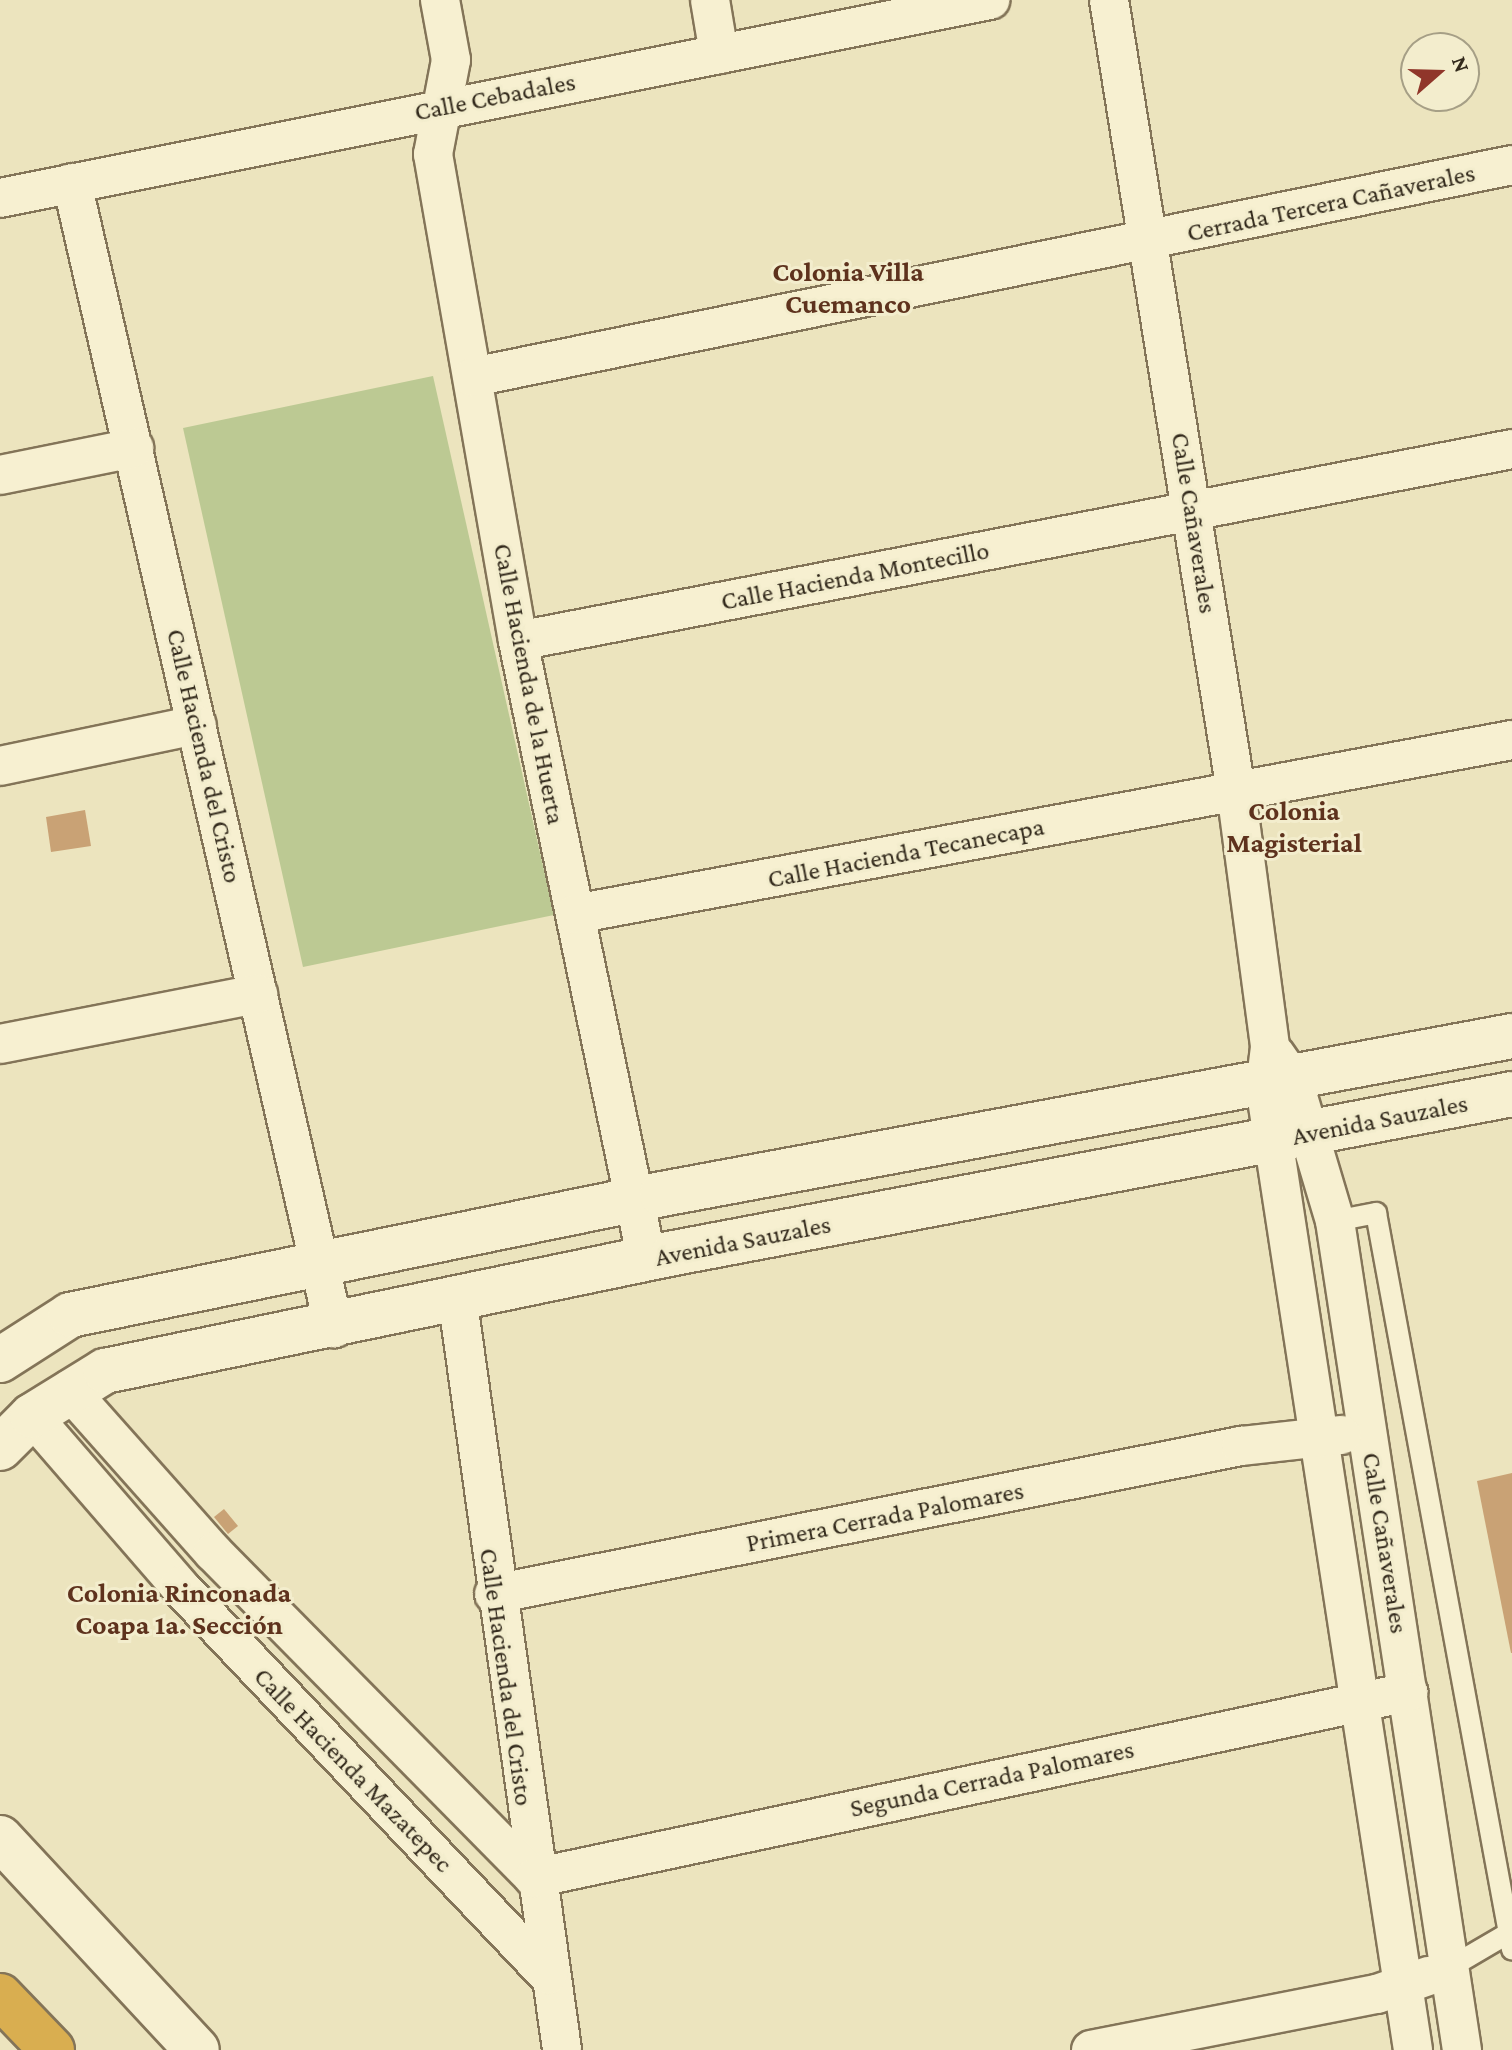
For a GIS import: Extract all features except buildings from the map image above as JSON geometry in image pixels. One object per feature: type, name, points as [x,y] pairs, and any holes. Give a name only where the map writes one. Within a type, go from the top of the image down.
[{"type":"highway","points":[[0,1996],[52,2050]]},
{"type":"street","name":"Calle Hacienda de la Huerta","points":[[440,0],[451,60],[447,107],[433,154],[518,641],[647,1260]]},
{"type":"street","points":[[710,0],[719,54]]},
{"type":"street","name":"Calle Cebadales","points":[[0,198],[990,0]]},
{"type":"street","name":"Calle Cañaverales","points":[[1109,0],[1193,512],[1276,1071],[1293,1137],[1316,1436],[1361,1701],[1413,2050]]},
{"type":"street","name":"Cerrada Tercera Cañaverales","points":[[473,377],[1512,165]]},
{"type":"street","name":"Calle Hacienda del Cristo","points":[[72,183],[334,1328]]},
{"type":"street","points":[[0,475],[134,448]]},
{"type":"street","name":"Calle Hacienda Montecillo","points":[[518,641],[1512,449]]},
{"type":"street","points":[[0,766],[197,725]]},
{"type":"street","name":"Calle Hacienda Tecanecapa","points":[[575,914],[1512,740]]},
{"type":"street","points":[[0,1044],[258,994]]},
{"type":"street","points":[[7,1343],[70,1315],[319,1263],[1276,1071],[1512,1036]]},
{"type":"street","name":"Avenida Sauzales","points":[[0,1448],[32,1416],[69,1390],[105,1371],[458,1303],[647,1260],[1512,1094]]},
{"type":"street","name":"Calle Cañaverales","points":[[1293,1137],[1335,1221],[1462,2050]]},
{"type":"street","points":[[153,1298],[165,1360]]},
{"type":"street","name":"Calle Hacienda del Cristo","points":[[458,1303],[512,1591],[534,1878],[562,2050]]},
{"type":"street","name":"Calle Hacienda Mazatepec","points":[[7,1343],[69,1390],[213,1552],[534,1878]]},
{"type":"street","name":"Calle Hacienda Mazatepec","points":[[0,1385],[32,1416],[179,1586],[548,1975]]},
{"type":"street","name":"Primera Cerrada Palomares","points":[[512,1591],[1241,1446],[1368,1433]]},
{"type":"street","points":[[179,1586],[213,1552]]},
{"type":"street","name":"Segunda Cerrada Palomares","points":[[534,1878],[1408,1692]]},
{"type":"street","points":[[0,1838],[197,2050]]},
{"type":"street","points":[[1091,2050],[1403,1985],[1449,1968]]},
{"type":"lane","points":[[1335,1221],[1376,1213],[1510,1941],[1449,1968]]},
{"type":"green space","points":[[433,376],[554,915],[303,967],[183,428]]},
{"type":"district","name":"Colonia Villa Cuemanco","points":[[848,288]]},
{"type":"district","name":"Colonia Magisterial","points":[[1294,827]]},
{"type":"district","name":"Colonia Rinconada Coapa 1a. Sección","points":[[179,1609]]}]
